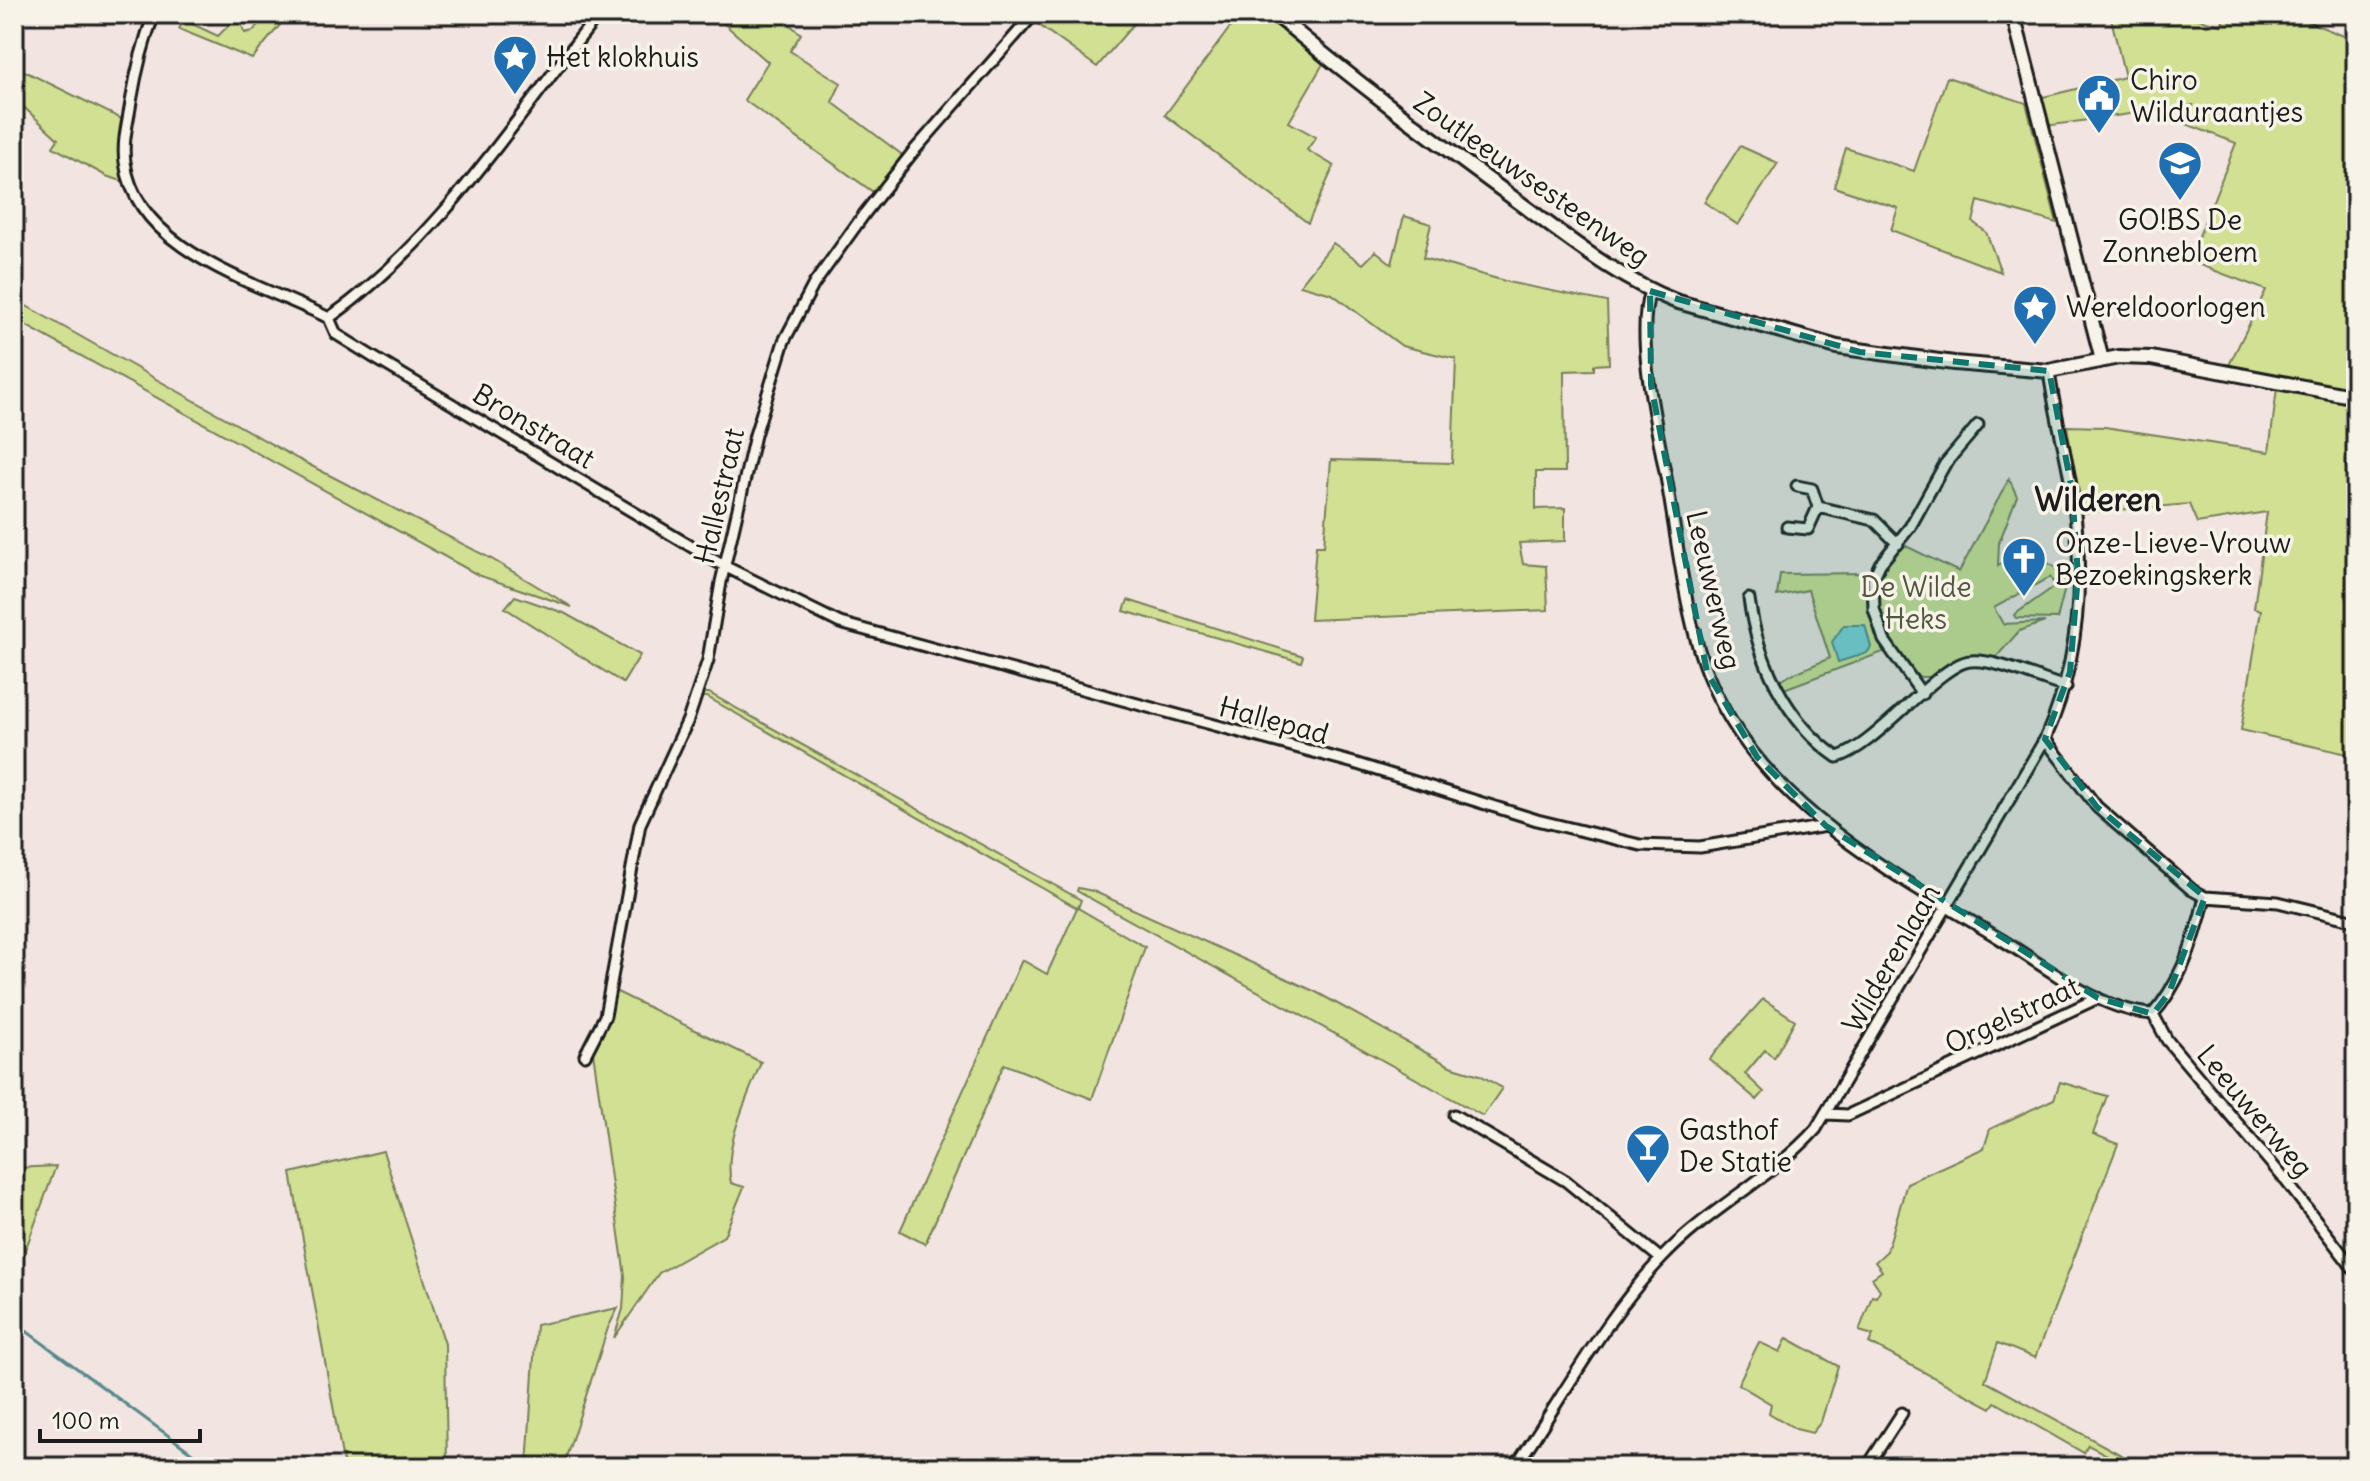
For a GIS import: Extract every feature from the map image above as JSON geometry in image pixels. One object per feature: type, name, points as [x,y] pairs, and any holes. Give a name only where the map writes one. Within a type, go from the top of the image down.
[{"type":"street","name":"Bronstraat","points":[[154,14],[138,62],[126,132],[126,169],[138,199],[162,230],[206,260],[329,318],[336,334],[360,350],[724,566]]},
{"type":"street","points":[[329,318],[426,230],[482,167],[599,14]]},
{"type":"street","name":"Hallestraat","points":[[585,1055],[605,1016],[640,824],[700,687],[724,566],[774,370],[796,315],[838,249],[913,152],[1034,14]]},
{"type":"street","name":"Zoutleeuwsesteenweg","points":[[1275,14],[1385,105],[1605,265],[1650,291],[1715,313],[1860,352],[2049,371],[2102,360],[2132,357],[2164,359],[2356,397]]},
{"type":"street","points":[[2013,14],[2102,360]]},
{"type":"street","name":"Leeuwerweg","points":[[1650,291],[1645,312],[1651,385],[1689,595],[1707,672],[1726,712],[1757,757],[1826,826],[1947,906],[2098,998]]},
{"type":"street","name":"Wilderenlaan","points":[[1515,1467],[1632,1293],[1661,1259],[1709,1215],[1802,1145],[1827,1114],[2045,739],[2066,687],[2077,616],[2078,558],[2072,490],[2049,371]]},
{"type":"street","points":[[1922,694],[1884,640],[1872,599],[1875,571],[1898,544],[1945,464],[1978,425]]},
{"type":"street","points":[[1787,527],[1808,529],[1818,507],[1812,489],[1797,486]]},
{"type":"street","points":[[1818,507],[1874,520],[1898,544]]},
{"type":"street","name":"Hallepad","points":[[724,566],[840,623],[1354,763],[1602,837],[1640,845],[1682,848],[1826,826]]},
{"type":"street","points":[[1749,599],[1753,631],[1765,667],[1800,721],[1837,757],[1859,745],[1963,662],[1972,661],[2066,687]]},
{"type":"street","points":[[2045,739],[2097,807],[2160,865],[2205,897],[2278,902],[2356,921]]},
{"type":"street","points":[[2153,1014],[2169,993],[2194,936],[2205,897]]},
{"type":"street","name":"Orgelstraat","points":[[1827,1114],[1848,1115],[2098,998],[2128,1012],[2153,1014]]},
{"type":"street","name":"Leeuwerweg","points":[[2153,1014],[2167,1040],[2286,1181],[2356,1272]]},
{"type":"street","points":[[1454,1115],[1566,1181],[1661,1259]]},
{"type":"street","points":[[1867,1467],[1902,1413]]},
{"type":"street","points":[[1753,1467],[1761,1467]]},
{"type":"highlighted area","points":[[1650,291],[1860,352],[2049,371],[2072,490],[2078,575],[2070,672],[2045,739],[2097,807],[2205,897],[2169,993],[2153,1014],[2098,998],[1826,826],[1757,757],[1707,672],[1651,385]]},
{"type":"green space","points":[[266,14],[289,14],[252,59],[179,29],[184,20],[218,36],[234,20],[241,24],[245,33],[253,31]]},
{"type":"green space","points":[[730,14],[777,14],[801,34],[790,51],[841,83],[832,102],[901,154],[901,159],[876,194],[744,100],[768,62],[722,22]]},
{"type":"green space","points":[[1049,14],[1142,14],[1097,67],[1039,25]]},
{"type":"green space","points":[[1240,14],[1263,14],[1323,64],[1289,122],[1316,137],[1307,150],[1334,166],[1308,223],[1165,115]]},
{"type":"green space","points":[[2110,14],[2181,14],[2221,25],[2226,14],[2290,14],[2356,41],[2356,390],[2229,365],[2266,290],[2189,261],[2236,143],[2186,124],[2193,105],[2046,126],[2039,98],[2125,77]]},
{"type":"green space","points":[[14,66],[124,120],[121,164],[125,182],[106,176],[53,147],[58,139],[14,98]]},
{"type":"green space","points":[[1947,77],[2026,103],[2057,223],[1978,201],[1973,222],[1986,232],[2001,272],[1891,230],[1898,208],[1834,187],[1846,148],[1914,171]]},
{"type":"green space","points":[[1740,146],[1778,163],[1738,225],[1704,202]]},
{"type":"green space","points":[[1404,216],[1431,224],[1423,258],[1512,283],[1607,302],[1609,364],[1594,365],[1594,370],[1564,371],[1565,472],[1536,472],[1536,509],[1565,508],[1565,541],[1519,543],[1523,564],[1546,566],[1548,610],[1310,620],[1316,546],[1324,546],[1331,460],[1452,463],[1456,359],[1402,346],[1332,294],[1300,285],[1333,243],[1363,264],[1376,251],[1392,264]]},
{"type":"green space","points":[[14,299],[298,459],[490,558],[572,607],[478,575],[14,319]]},
{"type":"green space","points":[[2277,388],[2356,404],[2356,756],[2241,730],[2261,610],[2254,608],[2267,512],[2197,523],[2189,504],[2081,513],[2067,426],[2105,427],[2269,452]]},
{"type":"green space","name":"De Wilde Heks","points":[[2009,479],[2017,496],[1999,543],[1998,565],[2018,557],[2034,558],[2068,576],[2057,619],[2016,618],[2014,615],[2055,586],[2050,577],[1994,608],[2003,624],[2045,622],[2019,631],[1993,661],[1960,658],[1933,677],[1919,677],[1901,656],[1885,626],[1877,595],[1877,580],[1882,568],[1904,545],[1959,572]]},
{"type":"green space","points":[[1869,573],[1867,599],[1886,651],[1784,689],[1779,680],[1830,658],[1808,590],[1777,596],[1780,574]]},
{"type":"green space","points":[[515,596],[564,613],[640,655],[623,683],[505,608]]},
{"type":"green space","points":[[1128,600],[1303,656],[1301,662],[1124,611]]},
{"type":"green space","points":[[701,693],[709,693],[1081,900],[1078,908],[1145,947],[1092,1099],[1004,1064],[925,1244],[900,1231],[1022,960],[1047,974],[1077,908],[707,697],[700,697]]},
{"type":"green space","points":[[1078,888],[1093,891],[1316,992],[1450,1066],[1480,1075],[1502,1088],[1483,1116],[1077,891]]},
{"type":"green space","points":[[615,991],[761,1062],[730,1153],[731,1183],[744,1187],[724,1236],[659,1273],[614,1338],[623,1309],[625,1276],[593,1052]]},
{"type":"green space","points":[[1763,999],[1795,1020],[1774,1058],[1765,1050],[1745,1074],[1764,1092],[1757,1100],[1709,1059]]},
{"type":"green space","points":[[2060,1082],[2107,1096],[2093,1134],[2118,1144],[2035,1358],[1998,1343],[1985,1381],[2143,1467],[2130,1467],[2088,1445],[2084,1453],[1995,1402],[1991,1408],[1869,1343],[1873,1335],[1859,1331],[1872,1296],[1876,1297],[1880,1290],[1872,1278],[1882,1271],[1875,1262],[1887,1251],[1907,1183],[1984,1148],[1990,1129],[2054,1099]]},
{"type":"green space","points":[[383,1151],[445,1344],[447,1467],[344,1467],[291,1173]]},
{"type":"green space","points":[[56,1166],[14,1281],[14,1168]]},
{"type":"green space","points":[[618,1308],[608,1328],[563,1467],[527,1467],[536,1325]]},
{"type":"green space","points":[[1787,1338],[1838,1366],[1821,1422],[1812,1433],[1796,1429],[1769,1413],[1771,1404],[1738,1384],[1759,1342],[1780,1352]]},
{"type":"water","points":[[1844,625],[1865,625],[1871,647],[1867,653],[1838,662],[1832,642]]},
{"type":"waterway","points":[[14,1322],[211,1467]]},
{"type":"place","name":"Het klokhuis","points":[[515,96]]},
{"type":"place","name":"Chiro Wilduraantjes","points":[[2099,135]]},
{"type":"place","name":"GO!BS De Zonnebloem","points":[[2180,202]]},
{"type":"place","name":"Wereldoorlogen","points":[[2035,346]]},
{"type":"place","name":"Onze-Lieve-Vrouw Bezoekingskerk","points":[[2024,598]]},
{"type":"place","name":"Gasthof De Statie","points":[[1648,1185]]},
{"type":"district","name":"Wilderen","points":[[2098,500]]}]
